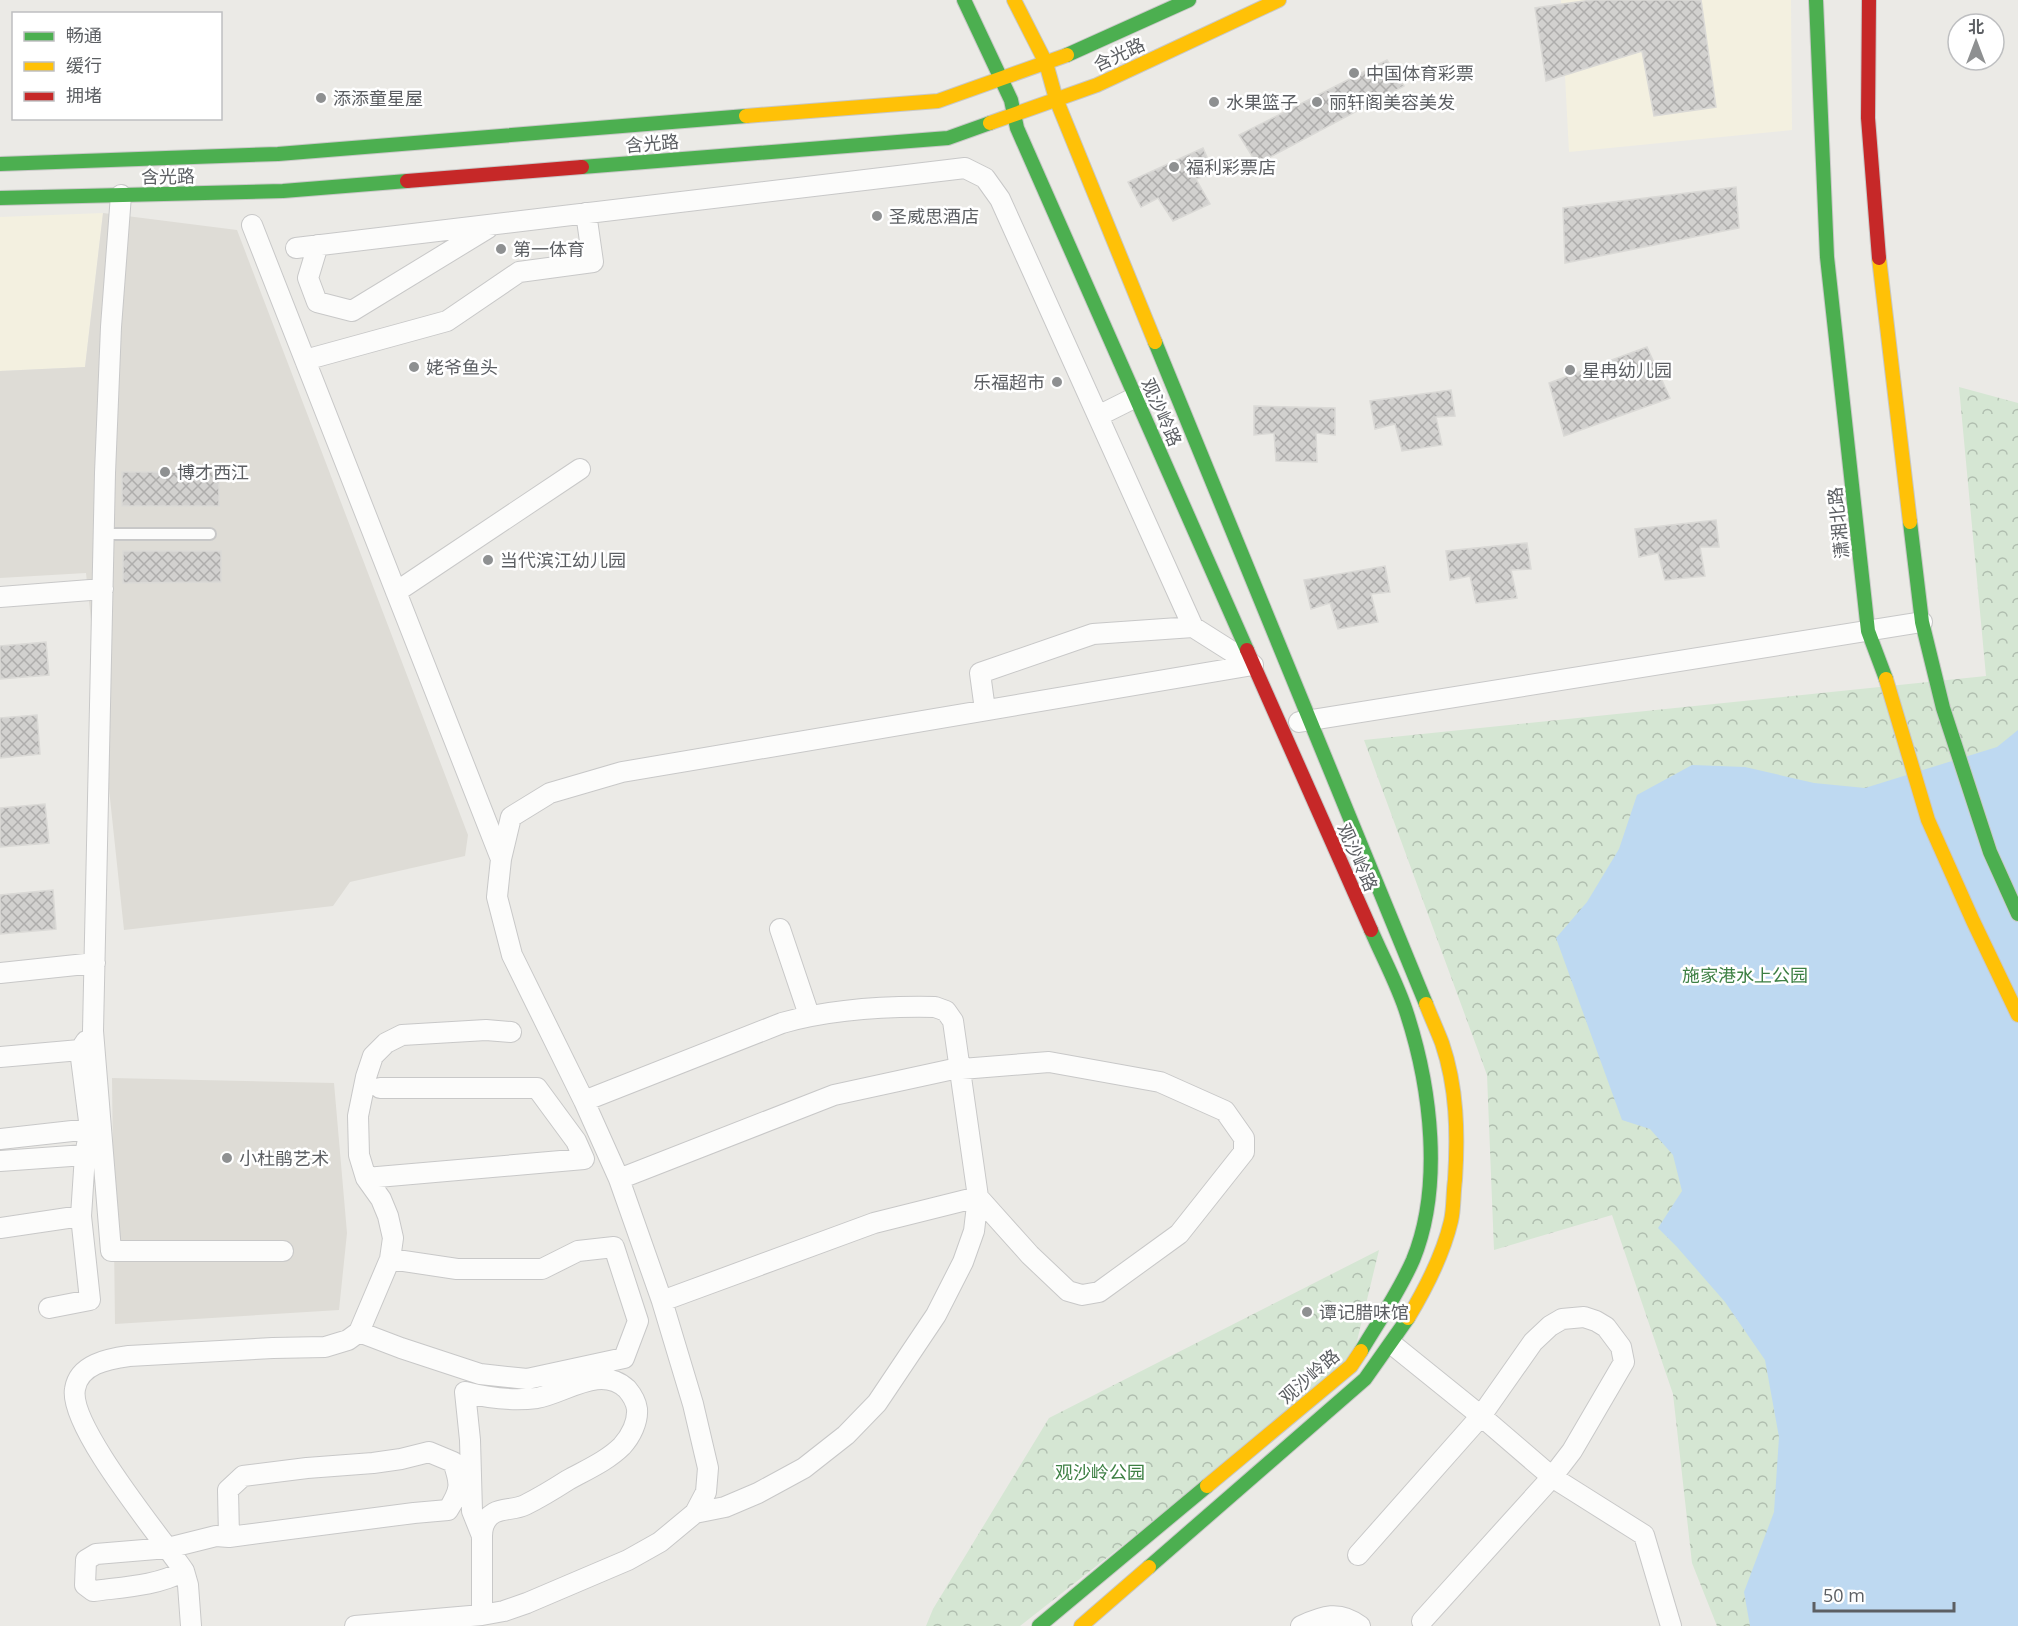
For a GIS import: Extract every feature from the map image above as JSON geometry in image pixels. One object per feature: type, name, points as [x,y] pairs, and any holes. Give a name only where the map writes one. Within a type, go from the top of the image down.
[{"type":"main road","name":"观沙岭路","points":[[964,0],[1011,100],[1017,128],[1407,1013],[1419,1060],[1428,1111],[1432,1167],[1426,1218],[1413,1259],[1394,1297],[1351,1366],[1039,1626]]},
{"type":"main road","name":"观沙岭路","points":[[1014,0],[1046,63],[1056,99],[1442,1043],[1457,1108],[1456,1167],[1450,1222],[1436,1264],[1418,1304],[1393,1345],[1365,1379],[1081,1626]]},
{"type":"main road","name":"含光路","points":[[0,164],[278,154],[938,101],[1082,50],[1189,0]]},
{"type":"main road","name":"含光路","points":[[0,198],[283,191],[948,138],[1097,85],[1279,0]]},
{"type":"main road","name":"潇湘北路","points":[[1816,0],[1827,256],[1868,631],[1892,698],[1928,820],[2018,1015]]},
{"type":"main road","points":[[1869,0],[1868,118],[1882,291],[1922,621],[1943,708],[1990,852],[2018,914]]},
{"type":"street","points":[[296,248],[965,168],[985,178],[1000,199],[1193,627],[1253,665]]},
{"type":"street","points":[[121,195],[111,327],[104,534],[93,1031],[111,1251],[283,1251]]},
{"type":"street","points":[[305,360],[447,321],[519,272],[593,262],[586,213]]},
{"type":"street","points":[[318,245],[308,278],[317,302],[352,311],[494,224]]},
{"type":"street","points":[[252,225],[501,859]]},
{"type":"street","points":[[1098,416],[1136,398]]},
{"type":"street","points":[[396,592],[580,469]]},
{"type":"street","points":[[0,597],[103,589]]},
{"type":"street","points":[[1280,725],[1922,621]]},
{"type":"street","points":[[985,710],[980,673],[1093,634],[1193,627]]},
{"type":"street","points":[[355,1626],[482,1615],[526,1604],[628,1560],[660,1542],[695,1513],[706,1492],[708,1468],[693,1404],[662,1301],[619,1179],[584,1101],[512,955],[497,897],[501,859],[511,817],[550,793],[622,772],[1253,665]]},
{"type":"street","points":[[780,929],[809,1015]]},
{"type":"street","points":[[0,974],[95,963]]},
{"type":"street","points":[[584,1101],[782,1023],[809,1015],[842,1010],[935,1007],[946,1011],[953,1021],[978,1197],[974,1231],[963,1262],[936,1315],[877,1403],[846,1435],[804,1468],[758,1493],[725,1507],[695,1513]]},
{"type":"street","points":[[191,1626],[188,1585],[184,1571],[129,1496],[87,1433],[75,1403],[74,1390],[79,1378],[87,1369],[100,1362],[129,1356],[325,1347],[348,1340],[359,1332],[390,1259],[393,1238],[388,1216],[381,1199],[366,1178],[359,1155],[358,1116],[373,1056],[386,1043],[402,1035],[486,1030],[511,1032]]},
{"type":"street","points":[[49,1308],[90,1300],[81,1216],[85,1155],[90,1129],[80,1050],[93,1031]]},
{"type":"street","points":[[0,1058],[80,1050]]},
{"type":"street","points":[[619,1179],[834,1095],[959,1069],[1049,1062],[1160,1082],[1226,1111],[1244,1138],[1244,1152],[1179,1234],[1099,1292],[1082,1295],[1068,1291],[1030,1255],[978,1197]]},
{"type":"street","points":[[366,1178],[584,1160],[576,1141],[537,1088],[380,1088]]},
{"type":"street","points":[[0,1139],[90,1129]]},
{"type":"street","points":[[0,1161],[85,1155]]},
{"type":"street","points":[[662,1301],[874,1223],[978,1197]]},
{"type":"street","points":[[0,1228],[81,1216]]},
{"type":"street","points":[[359,1332],[480,1374],[526,1379],[624,1358],[638,1321],[614,1247],[578,1251],[542,1269],[457,1269],[390,1259]]},
{"type":"street","points":[[1358,1556],[1481,1416],[1533,1342],[1550,1326],[1562,1319],[1584,1317],[1606,1327],[1621,1347],[1624,1362],[1572,1451],[1552,1477],[1422,1622]]},
{"type":"street","points":[[1393,1345],[1552,1477],[1644,1535],[1671,1626]]},
{"type":"street","points":[[482,1536],[472,1511],[470,1440],[465,1392],[488,1398],[534,1398],[553,1394],[594,1379],[620,1383],[632,1394],[637,1407],[637,1422],[622,1445],[604,1460],[522,1506],[492,1514],[482,1527],[482,1536],[482,1615]]},
{"type":"street","points":[[184,1571],[170,1579],[104,1590],[93,1591],[85,1586],[86,1560],[96,1554],[168,1548],[216,1536],[229,1537],[448,1510],[457,1496],[460,1481],[453,1462],[429,1452],[373,1463],[243,1476],[228,1490],[229,1537]]},
{"type":"street","points":[[1300,1626],[1320,1618],[1339,1616],[1360,1626]]},
{"type":"lane","points":[[104,534],[210,534]]},
{"type":"shaded area","points":[[1561,0],[1791,0],[1792,130],[1569,152]]},
{"type":"shaded area","points":[[103,213],[85,367],[0,371],[0,217]]},
{"type":"shaded area","name":"博才西江","points":[[103,213],[237,230],[468,835],[465,856],[350,882],[333,906],[124,930],[86,573],[0,578],[0,371],[85,367]]},
{"type":"shaded area","name":"小杜鹃艺术","points":[[112,1078],[334,1083],[347,1233],[339,1310],[115,1324]]},
{"type":"green space","name":"施家港水上公园","points":[[1959,387],[2018,403],[2018,1626],[1717,1626],[1692,1563],[1673,1394],[1612,1215],[1494,1250],[1487,1075],[1364,740],[1986,676]]},
{"type":"green space","name":"观沙岭公园","points":[[1379,1250],[1351,1366],[1020,1626],[926,1626],[933,1609],[1049,1418]]},
{"type":"water","name":"施家港水上公园","points":[[2018,730],[2018,1626],[1750,1626],[1744,1592],[1774,1512],[1779,1437],[1765,1360],[1725,1302],[1658,1228],[1682,1191],[1673,1155],[1650,1129],[1622,1120],[1556,938],[1587,902],[1619,849],[1637,795],[1692,765],[1745,767],[1814,783],[1865,788],[1997,747]]},
{"type":"building","points":[[1591,0],[1701,0],[1716,107],[1654,116],[1642,51],[1546,81],[1535,8]]},
{"type":"building","points":[[1387,60],[1404,86],[1257,164],[1239,135]]},
{"type":"building","points":[[1203,148],[1214,173],[1196,179],[1210,204],[1173,221],[1158,198],[1141,207],[1128,182]]},
{"type":"building","points":[[1736,187],[1739,228],[1565,263],[1563,208]]},
{"type":"building","points":[[1647,347],[1670,398],[1564,436],[1549,383]]},
{"type":"building","points":[[1451,390],[1455,416],[1436,417],[1442,445],[1402,451],[1395,424],[1375,429],[1370,401]]},
{"type":"building","points":[[1254,406],[1335,408],[1335,435],[1316,433],[1317,462],[1276,461],[1274,433],[1254,435]]},
{"type":"building","points":[[122,472],[219,472],[219,506],[122,506]]},
{"type":"building","points":[[1716,520],[1719,547],[1700,547],[1705,576],[1665,580],[1658,553],[1639,557],[1635,529]]},
{"type":"building","points":[[1527,543],[1531,569],[1511,570],[1517,598],[1476,603],[1470,576],[1450,580],[1446,551]]},
{"type":"building","points":[[123,551],[221,551],[221,582],[123,583]]},
{"type":"building","points":[[1385,566],[1390,592],[1371,594],[1378,622],[1338,629],[1330,603],[1311,609],[1304,580]]},
{"type":"building","points":[[46,642],[49,675],[0,679],[0,646]]},
{"type":"building","points":[[37,715],[40,754],[0,758],[0,718]]},
{"type":"building","points":[[45,804],[49,843],[0,847],[0,808]]},
{"type":"building","points":[[53,890],[56,929],[0,934],[0,895]]},
{"type":"traffic: fast","points":[[964,0],[1011,100],[1017,128],[1247,650]]},
{"type":"traffic: fast","points":[[1067,55],[1189,0]]},
{"type":"traffic: fast","points":[[1816,0],[1827,257],[1868,631],[1886,679]]},
{"type":"traffic: fast","points":[[0,164],[278,154],[746,116]]},
{"type":"traffic: fast","points":[[582,167],[948,138],[990,123]]},
{"type":"traffic: fast","points":[[0,198],[283,191],[407,181]]},
{"type":"traffic: fast","points":[[1155,342],[1426,1004]]},
{"type":"traffic: fast","points":[[1910,522],[1922,622],[1943,708],[1990,852],[2018,914]]},
{"type":"traffic: fast","points":[[1361,1351],[1413,1260],[1422,1232],[1431,1170],[1427,1105],[1415,1043],[1399,993],[1371,930]]},
{"type":"traffic: fast","points":[[1149,1567],[1365,1379],[1408,1318]]},
{"type":"traffic: fast","points":[[1039,1626],[1207,1486]]},
{"type":"traffic: slow","points":[[1014,0],[1046,63],[1056,99],[1155,342]]},
{"type":"traffic: slow","points":[[990,123],[1097,85],[1279,0]]},
{"type":"traffic: slow","points":[[746,116],[938,101],[1067,55]]},
{"type":"traffic: slow","points":[[1879,258],[1910,522]]},
{"type":"traffic: slow","points":[[1886,679],[1928,820],[2018,1015]]},
{"type":"traffic: slow","points":[[1408,1318],[1439,1259],[1448,1234],[1455,1180],[1456,1128],[1451,1076],[1442,1043],[1426,1004]]},
{"type":"traffic: slow","points":[[1207,1486],[1351,1366],[1361,1351]]},
{"type":"traffic: slow","points":[[1081,1626],[1149,1567]]},
{"type":"traffic: jam","points":[[1869,0],[1868,118],[1879,258]]},
{"type":"traffic: jam","points":[[407,181],[582,167]]},
{"type":"traffic: jam","points":[[1247,650],[1371,930]]},
{"type":"place","name":"中国体育彩票","points":[[1354,73]]},
{"type":"place","name":"添添童星屋","points":[[321,98]]},
{"type":"place","name":"水果篮子","points":[[1214,102]]},
{"type":"place","name":"丽轩阁美容美发","points":[[1317,102]]},
{"type":"place","name":"福利彩票店","points":[[1174,167]]},
{"type":"place","name":"圣威思酒店","points":[[877,216]]},
{"type":"place","name":"第一体育","points":[[501,249]]},
{"type":"place","name":"姥爷鱼头","points":[[414,367]]},
{"type":"place","name":"星冉幼儿园","points":[[1570,370]]},
{"type":"place","name":"乐福超市","points":[[1057,382]]},
{"type":"place","name":"博才西江","points":[[165,472]]},
{"type":"place","name":"当代滨江幼儿园","points":[[488,560]]},
{"type":"place","name":"小杜鹃艺术","points":[[227,1158]]},
{"type":"place","name":"谭记腊味馆","points":[[1307,1312]]}]
